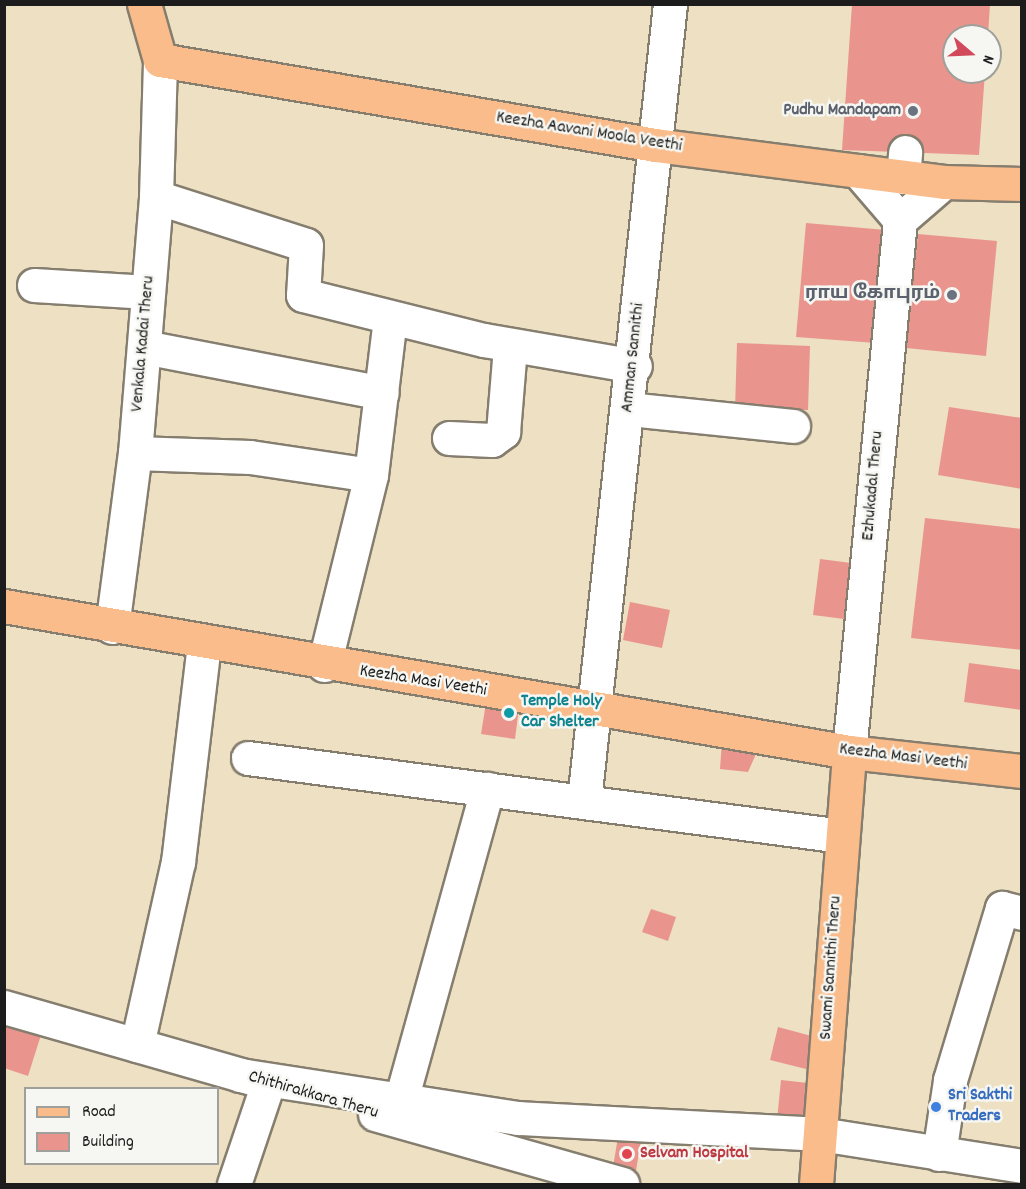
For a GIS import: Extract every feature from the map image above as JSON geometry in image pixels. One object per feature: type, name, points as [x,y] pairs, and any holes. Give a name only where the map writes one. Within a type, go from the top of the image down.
[{"type":"main road","points":[[144,4],[160,60]]},
{"type":"main road","name":"Keezha Aavani Moola Veethi","points":[[160,60],[655,145],[858,171],[904,165],[944,182],[1022,184]]},
{"type":"main road","name":"Keezha Masi Veethi","points":[[4,606],[324,665],[849,752],[1022,771]]},
{"type":"main road","name":"Swami Sannithi Theru","points":[[816,1185],[849,752]]},
{"type":"street","name":"Amman Sannithi","points":[[584,801],[635,366],[670,4]]},
{"type":"street","name":"Venkala Kadai Theru","points":[[112,627],[135,453],[144,347],[156,196],[160,60]]},
{"type":"street","points":[[858,171],[900,220],[944,182]]},
{"type":"street","points":[[156,196],[306,245],[303,295],[390,319],[510,346],[635,366]]},
{"type":"street","name":"Ezhukadal Theru","points":[[849,752],[900,220]]},
{"type":"street","points":[[34,285],[148,292]]},
{"type":"street","points":[[324,665],[371,475],[390,319]]},
{"type":"street","points":[[449,438],[492,440],[502,432],[510,346]]},
{"type":"street","points":[[144,347],[382,393]]},
{"type":"street","points":[[629,409],[793,426]]},
{"type":"street","points":[[135,453],[250,456],[371,475]]},
{"type":"street","points":[[137,1045],[178,862],[204,643]]},
{"type":"street","points":[[248,758],[842,836]]},
{"type":"street","points":[[401,1100],[487,789]]},
{"type":"street","points":[[939,1154],[950,1080],[1002,908],[1022,913]]},
{"type":"street","name":"Chithirakkara Theru","points":[[4,1007],[528,1157],[574,1178],[622,1185]]},
{"type":"street","points":[[234,1185],[254,1079],[541,1120],[820,1134],[1022,1166]]},
{"type":"street","points":[[528,1157],[529,1138],[541,1120]]},
{"type":"building","name":"Pudhu Mandapam","points":[[852,4],[990,4],[989,24],[942,24],[942,84],[984,84],[979,155],[842,150]]},
{"type":"building","name":"ராய கோபுரம்","points":[[806,223],[886,230],[876,343],[796,337]]},
{"type":"building","name":"ராய கோபுரம்","points":[[918,234],[997,241],[986,356],[906,348]]},
{"type":"building","points":[[737,343],[810,346],[808,410],[735,409]]},
{"type":"building","points":[[949,407],[1022,418],[1022,489],[938,475]]},
{"type":"building","points":[[925,518],[1022,529],[1022,650],[911,638]]},
{"type":"building","points":[[820,559],[859,564],[852,620],[813,615]]},
{"type":"building","points":[[630,602],[670,610],[662,648],[623,640]]},
{"type":"building","points":[[969,663],[1022,670],[1022,710],[964,702]]},
{"type":"building","points":[[486,703],[519,708],[515,739],[481,734]]},
{"type":"building","points":[[722,741],[760,745],[748,772],[720,769]]},
{"type":"building","points":[[651,909],[676,917],[668,941],[642,932]]},
{"type":"building","points":[[4,1023],[41,1035],[28,1076],[4,1068]]},
{"type":"building","points":[[778,1027],[819,1038],[810,1070],[770,1060]]},
{"type":"building","points":[[781,1080],[817,1084],[812,1124],[777,1120]]},
{"type":"building","name":"Selvam Hospital","points":[[619,1131],[642,1134],[635,1177],[612,1173]]},
{"type":"place","name":"Pudhu Mandapam","points":[[913,111]]},
{"type":"place","name":"ராய கோபுரம்","points":[[952,295]]},
{"type":"place","name":"Temple Holy Car Shelter","points":[[509,713]]},
{"type":"place","name":"Sri Sakthi Traders","points":[[936,1107]]},
{"type":"place","name":"Selvam Hospital","points":[[627,1154]]}]
